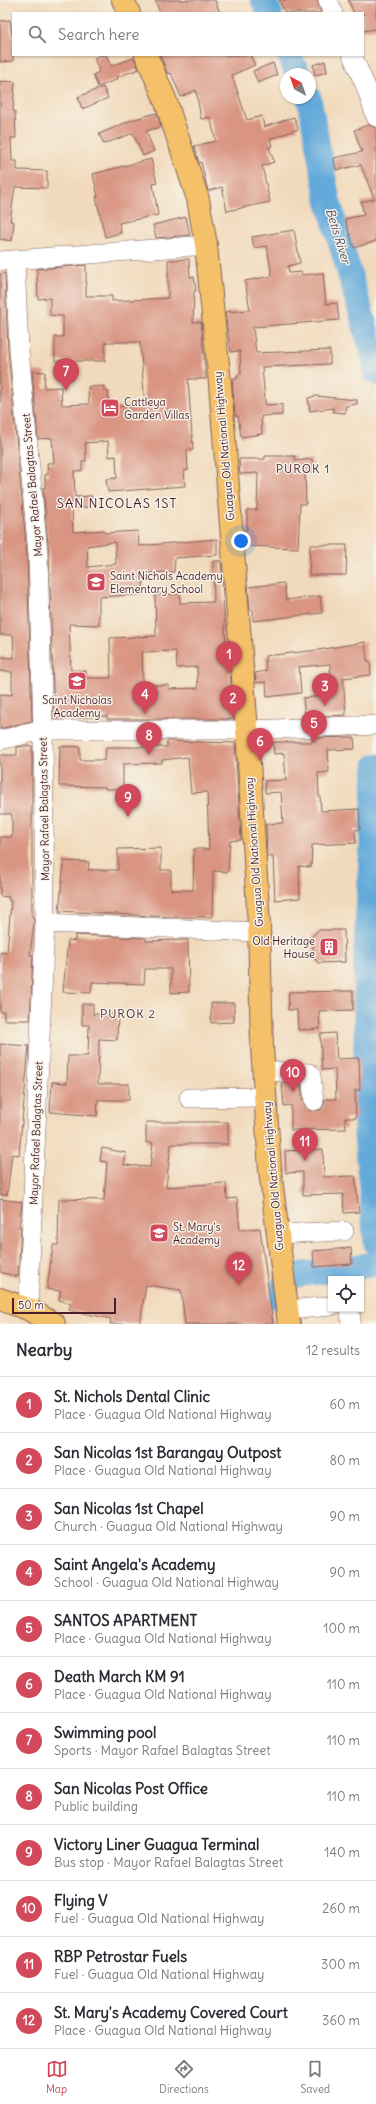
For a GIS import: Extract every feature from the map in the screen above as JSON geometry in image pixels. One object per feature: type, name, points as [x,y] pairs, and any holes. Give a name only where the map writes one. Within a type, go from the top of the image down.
[{"type":"main road","points":[[123,0],[129,12]]},
{"type":"main road","name":"Guagua Old National Highway","points":[[146,56],[164,99],[198,199],[206,245],[220,384],[247,730],[259,932],[265,1097],[277,1234],[288,1312]]},
{"type":"main road","points":[[0,1299],[28,1309],[54,1324]]},
{"type":"street","points":[[328,0],[333,12]]},
{"type":"street","points":[[352,56],[366,86],[376,117]]},
{"type":"street","points":[[8,261],[206,245]]},
{"type":"street","name":"Mayor Rafael Balagtas Street","points":[[8,261],[19,350],[38,554],[44,730],[45,923],[28,1309]]},
{"type":"street","points":[[0,740],[44,730],[247,730],[371,725]]},
{"type":"street","points":[[45,923],[259,932]]},
{"type":"street","points":[[264,1071],[309,1073],[311,1075],[314,1101]]},
{"type":"street","points":[[189,1098],[265,1097]]},
{"type":"street","points":[[277,1234],[344,1231]]},
{"type":"street","points":[[288,1312],[328,1306]]},
{"type":"street","points":[[350,1312],[351,1324]]},
{"type":"building","points":[[155,0],[215,0],[220,12],[160,12]]},
{"type":"building","points":[[279,0],[317,0],[321,12],[285,12]]},
{"type":"building","points":[[348,0],[376,0],[376,29],[364,31],[364,12],[354,12]]},
{"type":"building","points":[[10,20],[13,61],[0,62],[0,21]]},
{"type":"building","points":[[106,56],[111,66],[134,58],[139,69],[117,77],[118,79],[98,87],[93,75],[99,72],[94,58]]},
{"type":"building","points":[[160,56],[250,56],[255,65],[232,75],[247,120],[262,116],[264,127],[294,117],[298,129],[270,139],[272,146],[269,147],[274,162],[262,166],[270,202],[227,211],[222,187],[208,191],[201,162],[199,163],[194,146],[216,141],[210,117],[201,119],[196,90],[181,97],[171,73],[168,74]]},
{"type":"building","points":[[325,61],[327,72],[316,75],[316,68],[314,68],[313,65]]},
{"type":"building","points":[[273,63],[277,75],[258,83],[253,71]]},
{"type":"building","points":[[0,81],[15,82],[13,111],[15,111],[16,138],[11,138],[12,161],[17,161],[17,170],[47,171],[47,188],[15,187],[10,221],[14,222],[12,241],[0,239]]},
{"type":"building","points":[[103,87],[108,98],[82,109],[78,97]]},
{"type":"building","points":[[156,113],[161,127],[146,131],[154,151],[143,156],[133,133],[104,144],[99,134],[132,120]]},
{"type":"building","points":[[368,125],[376,128],[376,241],[354,248],[345,219],[364,215],[361,202],[374,199],[361,165],[336,170],[334,158],[362,152],[354,130]]},
{"type":"building","points":[[151,159],[157,183],[153,184],[158,215],[119,223],[121,233],[105,237],[96,197],[98,197],[93,174]]},
{"type":"building","points":[[186,217],[190,235],[156,238],[153,225]]},
{"type":"building","points":[[294,230],[300,263],[288,266],[289,273],[301,272],[302,275],[323,273],[326,304],[337,303],[339,320],[253,327],[256,353],[330,350],[330,364],[262,367],[266,405],[282,404],[282,415],[261,416],[262,434],[241,437],[238,416],[235,416],[232,379],[238,378],[238,374],[241,374],[240,351],[231,352],[225,312],[250,310],[245,281],[272,276],[267,246],[254,248],[252,237]]},
{"type":"building","points":[[189,259],[190,277],[194,277],[196,291],[194,291],[193,322],[201,322],[206,379],[188,379],[193,450],[187,450],[188,470],[184,471],[185,486],[108,492],[106,479],[117,478],[116,456],[109,457],[108,441],[85,443],[86,461],[82,461],[82,471],[74,471],[75,497],[91,496],[91,507],[72,508],[73,532],[104,530],[104,533],[138,531],[139,546],[217,539],[217,555],[175,558],[174,572],[142,573],[144,594],[99,597],[99,625],[69,624],[71,671],[86,671],[86,678],[111,678],[110,638],[156,636],[155,595],[180,594],[180,603],[214,602],[213,561],[221,561],[226,647],[228,647],[234,719],[107,719],[107,716],[54,719],[49,554],[43,488],[45,488],[45,475],[48,475],[47,463],[54,463],[52,438],[38,439],[32,371],[45,372],[44,388],[61,387],[62,405],[89,404],[88,387],[104,386],[104,391],[108,391],[109,407],[145,405],[140,342],[105,342],[105,361],[55,361],[55,337],[63,337],[63,316],[50,315],[50,298],[38,299],[37,269],[86,265],[86,296],[112,296],[112,301],[168,298],[168,260]],"holes":[[[115,542],[116,564],[88,567],[87,546]],[[176,651],[177,668],[197,667],[198,688],[169,689],[169,685],[143,685],[142,652]]]},
{"type":"building","points":[[5,273],[8,351],[27,555],[32,721],[0,729],[0,694],[12,695],[12,672],[0,671],[0,657],[14,658],[13,635],[0,635],[0,274]]},
{"type":"building","points":[[315,396],[357,400],[357,404],[346,406],[345,413],[333,412],[333,408],[310,411],[308,398]]},
{"type":"building","points":[[265,456],[295,456],[295,461],[312,459],[313,472],[305,473],[306,504],[300,504],[298,548],[245,546],[244,530],[247,530],[247,510],[257,510],[258,473],[240,474],[239,459],[265,459]]},
{"type":"building","points":[[310,545],[347,545],[346,575],[309,575]]},
{"type":"building","points":[[284,583],[286,600],[320,596],[322,613],[253,621],[253,610],[250,610],[248,587]]},
{"type":"building","points":[[365,642],[367,661],[370,661],[371,675],[343,678],[346,715],[305,717],[303,698],[332,695],[330,664],[299,667],[301,693],[267,697],[266,682],[256,683],[255,673],[266,671],[265,656],[318,650]]},
{"type":"building","points":[[354,737],[355,749],[328,750],[329,772],[318,773],[321,811],[359,809],[360,829],[355,830],[356,843],[312,845],[311,867],[299,866],[300,898],[275,900],[273,856],[267,857],[266,824],[283,823],[281,792],[265,793],[265,781],[286,780],[284,753],[274,754],[273,742],[312,742],[312,738]]},
{"type":"building","points":[[167,741],[235,743],[241,840],[230,841],[228,872],[213,871],[212,917],[171,917],[59,911],[64,861],[89,862],[88,870],[118,870],[118,849],[161,848],[161,870],[171,870],[171,890],[193,890],[194,849],[209,849],[207,792],[191,793],[188,757],[162,760],[162,763],[123,764],[123,789],[59,786],[60,746],[80,747],[80,760],[105,760],[106,747],[167,747]]},
{"type":"building","points":[[32,746],[32,917],[34,918],[34,923],[30,955],[33,955],[30,1020],[4,1020],[4,1012],[0,1012],[0,952],[7,953],[11,901],[9,901],[9,897],[0,896],[0,837],[12,837],[12,814],[0,814],[0,755],[17,755],[17,747]]},
{"type":"building","name":"Old Heritage House","points":[[319,930],[344,930],[345,962],[318,963],[314,958],[312,936]]},
{"type":"building","points":[[75,935],[146,938],[146,941],[188,940],[189,992],[171,993],[171,969],[145,969],[144,984],[92,982],[91,993],[63,992],[68,940],[75,941]]},
{"type":"building","points":[[353,991],[353,1010],[319,1011],[320,1029],[298,1030],[297,1010],[288,1010],[289,992]]},
{"type":"building","points":[[211,1003],[234,1003],[234,1022],[211,1023]]},
{"type":"building","points":[[82,1004],[93,1004],[93,1014],[118,1014],[117,1040],[99,1039],[98,1084],[129,1084],[129,1100],[98,1100],[97,1116],[50,1112],[52,1082],[67,1083],[68,1056],[88,1056],[89,1025],[82,1025]]},
{"type":"building","points":[[335,1033],[337,1059],[359,1058],[360,1090],[355,1090],[356,1118],[345,1118],[346,1129],[291,1130],[291,1105],[284,1106],[282,1083],[301,1084],[303,1103],[310,1111],[321,1110],[325,1099],[336,1099],[335,1069],[322,1070],[320,1034]]},
{"type":"building","points":[[0,1044],[29,1046],[19,1155],[12,1154],[7,1195],[0,1195]]},
{"type":"building","name":"St. Mary's Academy","points":[[146,1122],[228,1122],[228,1144],[171,1144],[166,1187],[226,1183],[227,1199],[237,1198],[240,1230],[260,1228],[273,1324],[185,1324],[181,1290],[146,1285],[140,1324],[110,1324],[111,1319],[69,1310],[71,1303],[59,1300],[61,1291],[47,1289],[53,1245],[58,1245],[59,1199],[104,1200],[107,1162],[100,1161],[102,1148],[126,1153],[124,1165],[150,1167],[153,1143],[146,1143]]},
{"type":"building","points":[[323,1149],[324,1177],[355,1176],[359,1212],[344,1213],[343,1194],[303,1195],[303,1172],[286,1173],[285,1151]]},
{"type":"building","points":[[0,1199],[22,1202],[19,1227],[21,1227],[18,1277],[0,1272]]},
{"type":"building","points":[[351,1248],[352,1264],[314,1267],[313,1251]]},
{"type":"waterway","name":"Betis River","points":[[263,0],[269,12]]},
{"type":"waterway","name":"Betis River","points":[[289,56],[295,68]]},
{"type":"waterway","name":"Betis River","points":[[310,104],[328,200],[374,357],[376,373]]},
{"type":"waterway","points":[[376,766],[366,950],[366,1135],[376,1243]]},
{"type":"waterway","points":[[283,1303],[284,1285],[290,1276],[376,1264]]},
{"type":"place","name":"Swimming pool","points":[[66,391]]},
{"type":"place","name":"Cattleya Garden Villas","points":[[110,408]]},
{"type":"place","name":"Saint Nichols Academy Elementary School","points":[[96,582]]},
{"type":"place","name":"St. Nichols Dental Clinic","points":[[229,674]]},
{"type":"place","name":"Saint Nicholas Academy","points":[[77,681]]},
{"type":"place","name":"San Nicolas 1st Chapel","points":[[325,706]]},
{"type":"place","name":"Saint Angela's Academy","points":[[145,714]]},
{"type":"place","name":"San Nicolas 1st Barangay Outpost","points":[[233,718]]},
{"type":"place","name":"SANTOS APARTMENT","points":[[314,743]]},
{"type":"place","name":"San Nicolas Post Office","points":[[149,755]]},
{"type":"place","name":"Death March KM 91","points":[[260,761]]},
{"type":"place","name":"Victory Liner Guagua Terminal","points":[[128,817]]},
{"type":"place","name":"Old Heritage House","points":[[329,947]]},
{"type":"place","name":"Flying V","points":[[293,1092]]},
{"type":"place","name":"RBP Petrostar Fuels","points":[[305,1161]]},
{"type":"place","name":"St. Mary's Academy","points":[[159,1233]]},
{"type":"place","name":"St. Mary's Academy Covered Court","points":[[239,1285]]},
{"type":"district","name":"PUROK 1","points":[[303,469]]},
{"type":"district","name":"SAN NICOLAS 1ST","points":[[117,503]]},
{"type":"district","name":"PUROK 2","points":[[128,1014]]}]
